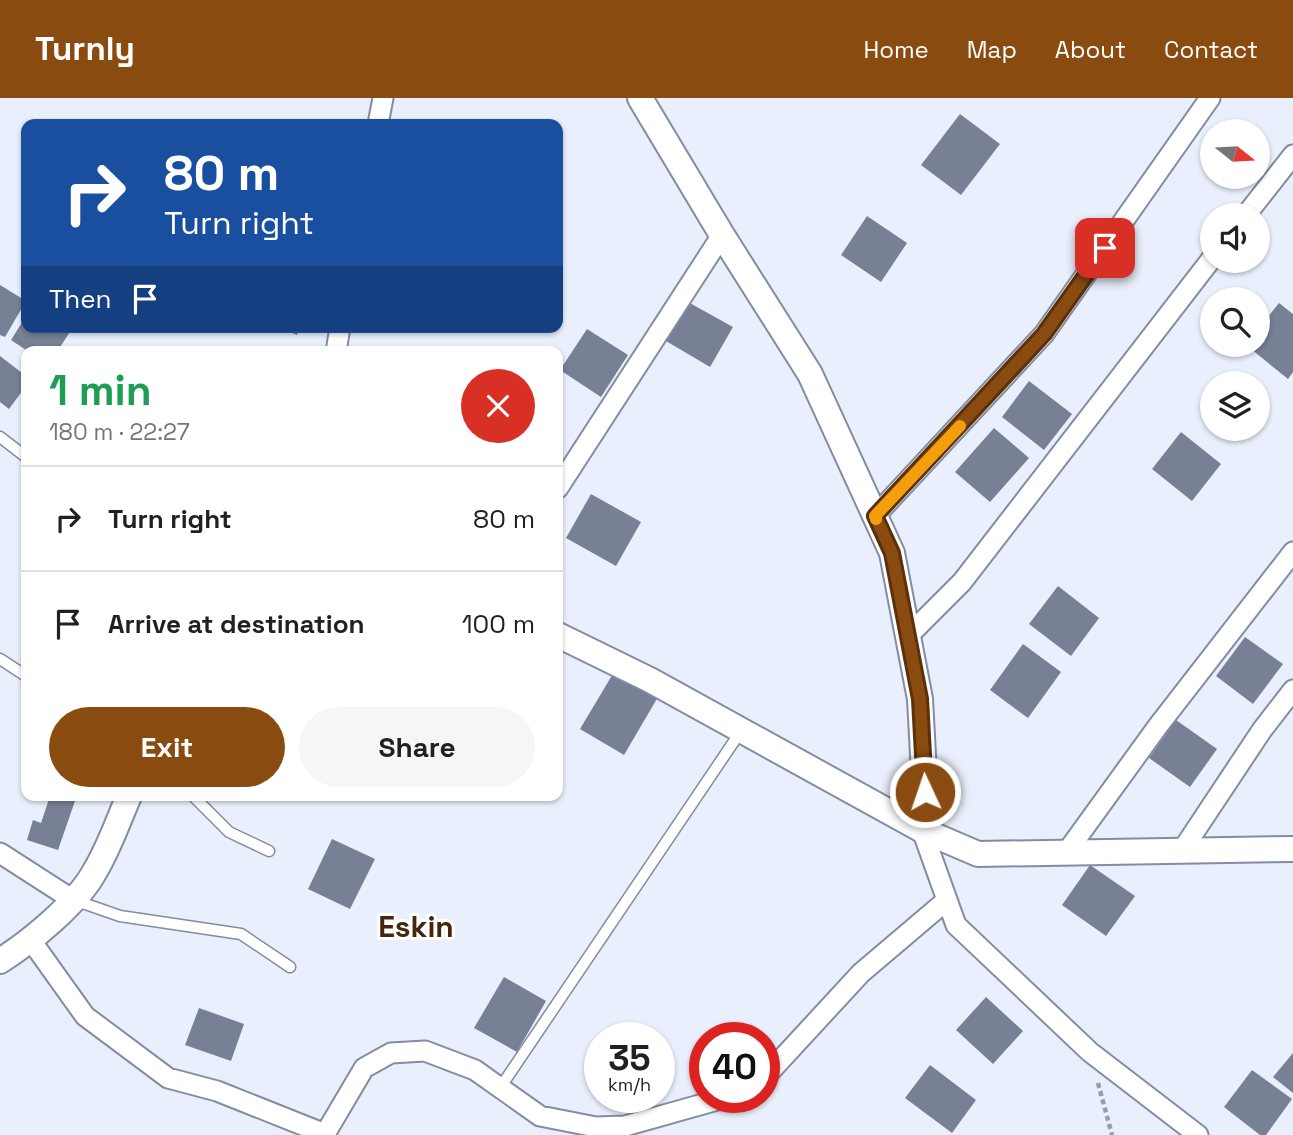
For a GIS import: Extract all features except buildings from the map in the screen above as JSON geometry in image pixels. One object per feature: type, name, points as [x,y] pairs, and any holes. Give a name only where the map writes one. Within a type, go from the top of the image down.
[{"type":"street","points":[[379,119],[383,98]]},
{"type":"street","points":[[640,98],[810,374],[892,553],[920,699],[925,792],[922,830],[956,925],[1090,1052],[1198,1135]]},
{"type":"street","points":[[875,516],[1044,334],[1210,98]]},
{"type":"street","points":[[1255,203],[1293,155]]},
{"type":"street","points":[[563,480],[722,235]]},
{"type":"street","points":[[908,636],[962,582],[1201,273]]},
{"type":"street","points":[[1066,853],[1158,726],[1293,552]]},
{"type":"street","points":[[563,637],[650,680],[922,830],[978,854],[1293,849]]},
{"type":"street","points":[[1181,852],[1262,730],[1293,690]]},
{"type":"street","points":[[0,961],[30,939],[73,900],[95,873],[127,801]]},
{"type":"street","points":[[0,853],[73,900]]},
{"type":"street","points":[[780,1061],[861,973],[947,900]]},
{"type":"street","points":[[30,939],[85,1016],[168,1078],[217,1091],[325,1134],[363,1068],[391,1053],[425,1051],[475,1070],[540,1116],[596,1127],[625,1126],[689,1108]]},
{"type":"lane","points":[[0,437],[21,453]]},
{"type":"lane","points":[[0,659],[21,673]]},
{"type":"lane","points":[[500,1088],[741,731]]},
{"type":"lane","points":[[197,801],[229,832],[269,851]]},
{"type":"lane","points":[[73,900],[120,916],[242,934],[290,967]]},
{"type":"path","points":[[1090,1052],[1112,1135]]},
{"type":"slow traffic","points":[[876,519],[875,516],[960,426]]},
{"type":"district","name":"Eskin","points":[[416,927]]},
{"type":"route","points":[[925,792],[920,699],[892,553],[875,516],[1044,334],[1105,248]]}]
